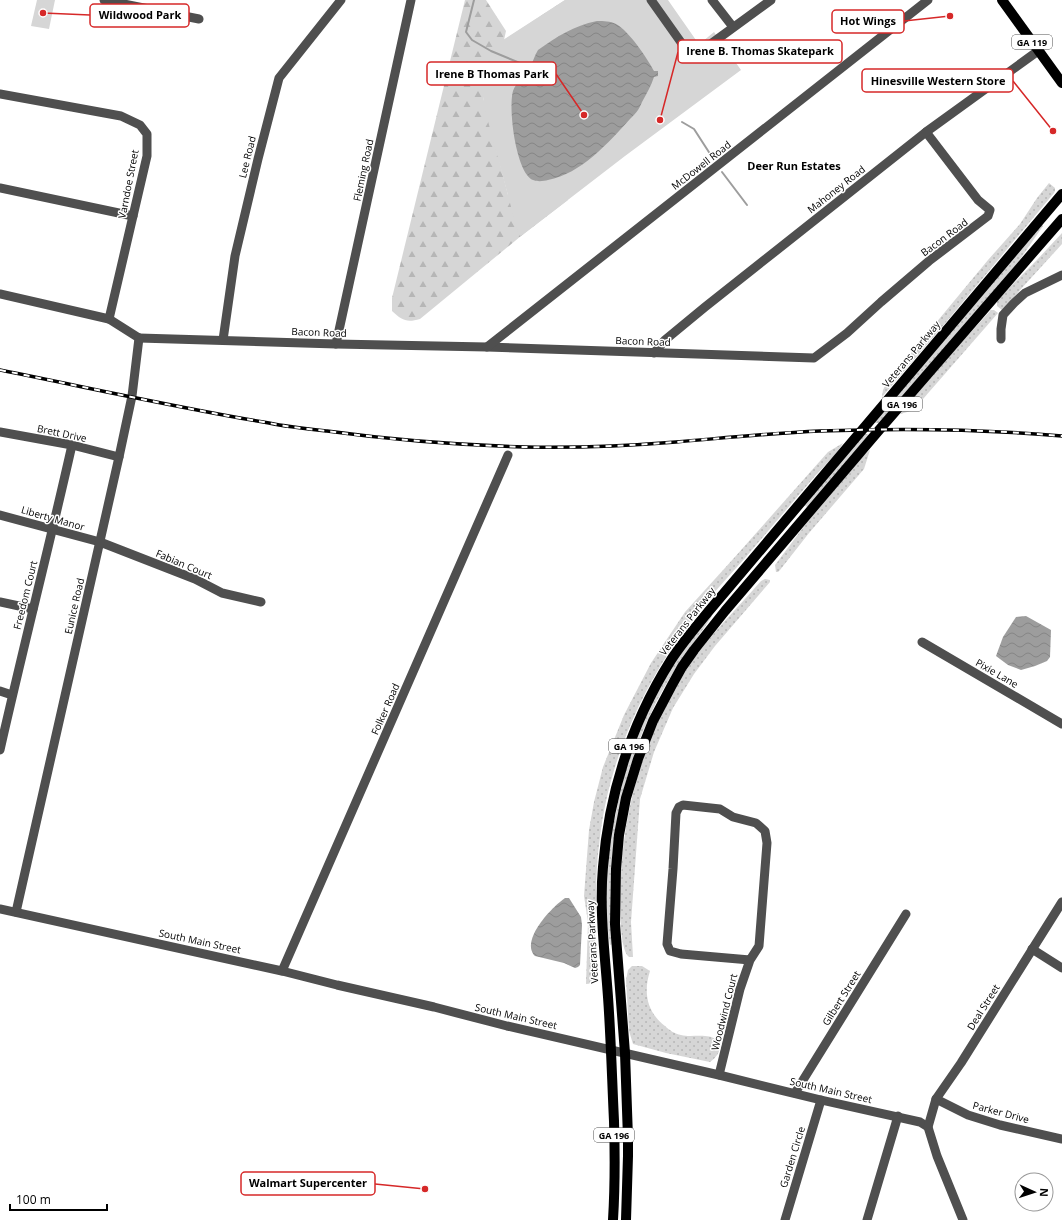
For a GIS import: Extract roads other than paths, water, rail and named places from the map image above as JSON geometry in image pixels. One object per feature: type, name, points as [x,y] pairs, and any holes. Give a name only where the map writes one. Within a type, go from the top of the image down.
[{"type":"main road","name":"GA 119","points":[[1002,0],[1062,83]]},
{"type":"main road","name":"Veterans Parkway","points":[[613,1220],[615,1169],[612,1050],[602,924],[604,851],[609,816],[619,775],[633,735],[650,696],[675,654],[708,612],[1062,194]]},
{"type":"main road","name":"GA 196","points":[[626,1220],[628,1156],[625,1053],[615,912],[615,887],[617,852],[622,818],[632,778],[645,740],[672,684],[694,650],[725,611],[1062,219]]},
{"type":"street","points":[[104,0],[199,19]]},
{"type":"street","name":"Lee Road","points":[[223,340],[235,256],[279,78],[341,0]]},
{"type":"street","name":"Fleming Road","points":[[336,344],[411,0]]},
{"type":"street","points":[[651,0],[691,56],[697,54],[771,0]]},
{"type":"street","points":[[712,0],[733,27]]},
{"type":"street","name":"McDowell Road","points":[[487,347],[928,0]]},
{"type":"street","name":"Mahoney Road","points":[[654,353],[665,340],[926,132],[1038,51]]},
{"type":"street","name":"Varndoe Street","points":[[0,94],[121,116],[140,125],[147,134],[147,156],[110,319]]},
{"type":"street","name":"Bacon Road","points":[[139,338],[487,347],[814,358],[847,333],[880,302],[929,261],[988,216],[990,210],[978,200],[926,132]]},
{"type":"street","points":[[0,188],[133,216]]},
{"type":"street","points":[[1001,339],[1003,315],[1008,309],[1025,293],[1062,275]]},
{"type":"street","points":[[0,294],[110,319],[139,338]]},
{"type":"street","name":"Eunice Road","points":[[16,912],[119,457],[132,396],[139,338]]},
{"type":"street","name":"Brett Drive","points":[[0,432],[72,445],[119,457]]},
{"type":"street","name":"Freedom Court","points":[[0,750],[72,445]]},
{"type":"street","name":"Folker Road","points":[[282,971],[508,456]]},
{"type":"street","name":"Liberty Manor","points":[[0,514],[100,542]]},
{"type":"street","name":"Fabian Court","points":[[100,542],[195,579],[222,593],[261,602]]},
{"type":"street","points":[[0,602],[33,609]]},
{"type":"street","name":"Pixie Lane","points":[[922,642],[1062,724]]},
{"type":"street","points":[[0,691],[12,695]]},
{"type":"street","name":"Woodwind Court","points":[[719,1075],[740,989],[750,960],[759,946],[767,837],[765,831],[756,823],[733,818],[720,809],[697,807],[688,804],[679,807],[676,813],[667,944],[670,951],[681,954],[750,960]]},
{"type":"street","name":"Deal Street","points":[[928,1127],[936,1099],[995,1010],[1062,902]]},
{"type":"street","name":"South Main Street","points":[[0,909],[282,971],[821,1100],[898,1116],[920,1122],[928,1127]]},
{"type":"street","name":"Gilbert Street","points":[[795,1093],[906,914]]},
{"type":"street","points":[[1032,949],[1062,968]]},
{"type":"street","name":"Parker Drive","points":[[936,1099],[968,1115],[1000,1125],[1062,1139]]},
{"type":"street","name":"Garden Circle","points":[[785,1220],[821,1100]]},
{"type":"street","points":[[867,1220],[898,1116]]},
{"type":"street","points":[[928,1127],[937,1156],[963,1220]]},
{"type":"water","points":[[597,21],[611,22],[621,27],[637,45],[654,71],[658,71],[658,76],[654,77],[649,90],[636,112],[594,156],[572,171],[560,177],[543,181],[533,180],[527,175],[522,166],[518,153],[513,125],[513,91],[532,64],[538,50],[566,32]]},
{"type":"water","points":[[1026,616],[1051,630],[1050,657],[1047,661],[1021,670],[1008,665],[996,656],[1003,637],[1016,617]]},
{"type":"water","points":[[565,898],[569,898],[581,917],[580,965],[575,968],[564,963],[535,956],[531,949],[534,933],[540,924],[559,902]]},
{"type":"waterway","points":[[474,0],[466,32],[472,40],[491,51],[532,68]]},
{"type":"waterway","points":[[682,122],[694,129],[714,160]]},
{"type":"waterway","points":[[722,172],[747,205]]},
{"type":"railway","points":[[0,370],[283,426],[376,437],[476,445],[525,447],[600,446],[766,434],[850,430],[941,430],[1062,436]]},
{"type":"place","name":"Wildwood Park","points":[[43,13]]},
{"type":"place","name":"Hot Wings","points":[[950,16]]},
{"type":"place","name":"Irene B Thomas Park","points":[[584,115]]},
{"type":"place","name":"Irene B. Thomas Skatepark","points":[[660,120]]},
{"type":"place","name":"Hinesville Western Store","points":[[1053,131]]},
{"type":"place","name":"Walmart Supercenter","points":[[425,1189]]},
{"type":"district","name":"Deer Run Estates","points":[[794,165]]}]
